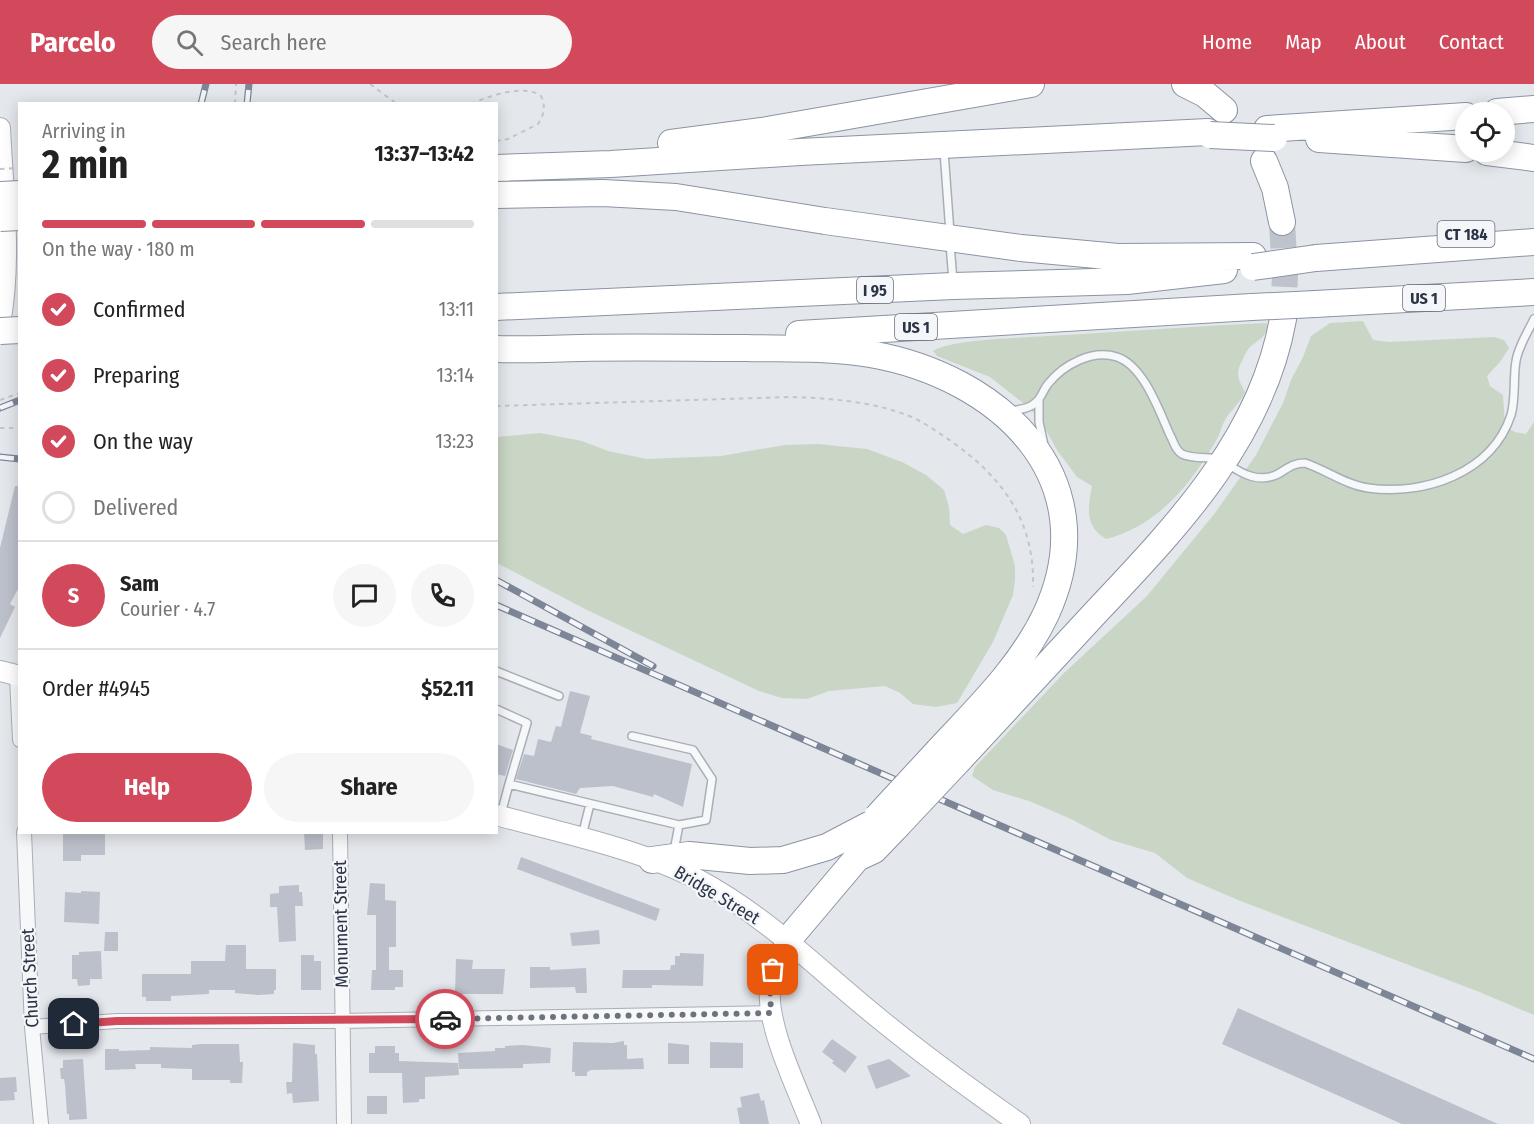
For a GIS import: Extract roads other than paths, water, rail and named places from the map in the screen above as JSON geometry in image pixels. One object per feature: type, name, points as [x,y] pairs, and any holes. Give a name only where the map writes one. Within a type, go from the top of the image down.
[{"type":"highway","points":[[611,164],[672,143],[762,131],[1030,84]]},
{"type":"highway","points":[[1185,84],[1205,94],[1224,110]]},
{"type":"highway","points":[[1515,111],[1534,109]]},
{"type":"highway","points":[[1271,133],[1455,117]]},
{"type":"highway","points":[[498,168],[1205,133],[1271,133],[1455,148]]},
{"type":"highway","points":[[1515,156],[1534,158]]},
{"type":"highway","points":[[1264,161],[1275,188],[1282,222]]},
{"type":"highway","points":[[498,195],[603,193],[676,196],[746,209],[950,238],[1118,257],[1253,261]]},
{"type":"highway","points":[[0,195],[18,194]]},
{"type":"highway","points":[[0,219],[18,218]]},
{"type":"highway","name":"CT 184","points":[[1401,251],[1449,236],[1534,228]]},
{"type":"highway","name":"I 95","points":[[498,307],[953,286],[1127,281],[1253,261],[1307,260],[1534,242]]},
{"type":"highway","name":"US 1","points":[[498,350],[580,348],[1029,319],[1534,292]]},
{"type":"highway","points":[[663,858],[698,855],[750,861],[783,860],[827,847],[881,823],[1170,533],[1224,460],[1260,397],[1272,363],[1282,319]]},
{"type":"highway","points":[[0,331],[18,330]]},
{"type":"highway","points":[[580,348],[776,348],[852,352],[892,358],[924,369],[966,390],[997,410],[1029,439],[1050,472],[1062,509],[1064,544],[1060,573],[1049,606],[1033,638],[948,756]]},
{"type":"highway","points":[[787,941],[857,858],[874,850],[881,823]]},
{"type":"street","points":[[0,128],[6,250],[5,290],[0,324]]},
{"type":"street","points":[[12,674],[18,724]]},
{"type":"street","name":"Bridge Street","points":[[499,816],[581,839],[663,858],[760,918],[881,1021],[976,1094],[1020,1124]]},
{"type":"street","name":"Church Street","points":[[24,834],[32,1027],[40,1124]]},
{"type":"street","name":"Monument Street","points":[[340,834],[344,1124]]},
{"type":"street","points":[[787,941],[777,961],[771,981],[769,997],[771,1013],[811,1124]]},
{"type":"street","points":[[32,1027],[117,1021],[342,1021],[771,1013]]},
{"type":"lane","points":[[944,145],[953,286]]},
{"type":"lane","points":[[997,410],[1021,409],[1035,404],[1056,376],[1076,362],[1093,356],[1116,357],[1126,362],[1144,380],[1175,447],[1185,455],[1224,460],[1236,470],[1254,478],[1263,479],[1276,475],[1296,463],[1305,463],[1357,486],[1380,489],[1418,488],[1471,467],[1497,443],[1511,414],[1516,359],[1534,319]]},
{"type":"lane","points":[[1041,395],[1038,402],[1039,422],[1050,472]]},
{"type":"lane","points":[[498,672],[559,696]]},
{"type":"lane","points":[[498,710],[526,723],[499,816]]},
{"type":"lane","points":[[509,784],[679,825],[706,820],[712,779],[693,750],[632,736]]},
{"type":"lane","points":[[581,839],[590,804]]},
{"type":"lane","points":[[663,858],[679,825]]},
{"type":"tunnel","points":[[1282,222],[1285,275],[1283,319]]},
{"type":"railway","points":[[202,102],[206,84]]},
{"type":"railway","points":[[247,102],[249,84]]},
{"type":"railway","points":[[0,408],[18,401]]},
{"type":"railway","points":[[0,457],[18,459]]},
{"type":"railway","points":[[498,581],[653,666]]},
{"type":"railway","points":[[498,606],[1534,1059]]}]
